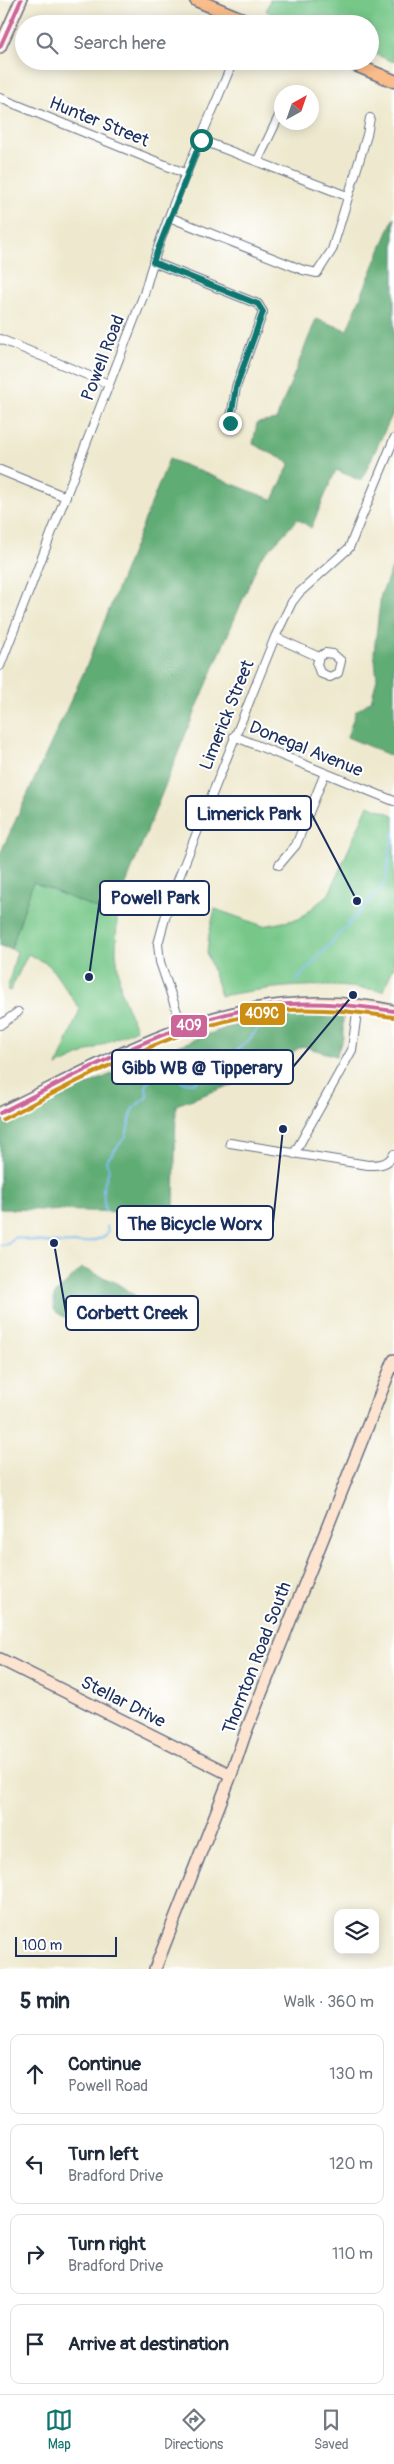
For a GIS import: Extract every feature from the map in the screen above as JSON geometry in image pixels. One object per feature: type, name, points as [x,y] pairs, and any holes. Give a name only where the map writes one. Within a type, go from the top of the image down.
[{"type":"main road","points":[[0,47],[20,0]]},
{"type":"main road","points":[[196,0],[231,15]]},
{"type":"main road","points":[[368,70],[394,81]]},
{"type":"main road","points":[[0,1113],[182,1027],[228,1013],[262,1006],[304,1002],[358,1005],[394,1011]]},
{"type":"main road","name":"Thornton Road South","points":[[155,1969],[231,1775],[245,1734],[394,1360]]},
{"type":"main road","name":"Stellar Drive","points":[[0,1659],[231,1775]]},
{"type":"street","name":"Powell Road","points":[[0,666],[144,294],[169,217],[229,70]]},
{"type":"street","name":"Hunter Street","points":[[0,98],[187,174]]},
{"type":"street","points":[[169,217],[303,270],[317,273],[332,250],[367,135],[370,118]]},
{"type":"street","points":[[258,160],[274,127]]},
{"type":"street","points":[[201,140],[258,160],[347,196]]},
{"type":"street","points":[[153,262],[258,304],[263,312],[236,387],[230,423]]},
{"type":"street","points":[[0,339],[109,384]]},
{"type":"street","name":"Limerick Street","points":[[182,1027],[160,962],[158,944],[168,907],[275,636],[292,602],[299,593],[349,548],[394,440]]},
{"type":"street","points":[[0,470],[66,497]]},
{"type":"street","points":[[275,636],[319,658]]},
{"type":"street","name":"Donegal Avenue","points":[[234,736],[394,801]]},
{"type":"street","points":[[279,865],[296,845],[325,773]]},
{"type":"street","points":[[294,1154],[352,1050],[358,1005]]},
{"type":"street","points":[[0,1025],[18,1012]]},
{"type":"street","points":[[230,1144],[381,1165],[391,1159],[394,1154]]},
{"type":"green space","points":[[270,0],[394,0],[394,62],[379,56],[379,15],[276,15],[266,11]]},
{"type":"green space","points":[[394,217],[394,411],[361,481],[336,470],[311,528],[298,519],[260,559],[186,733],[118,904],[117,917],[33,882],[11,949],[0,946],[0,854],[87,665],[169,459],[273,500],[290,463],[253,444],[257,423],[276,420],[316,319],[347,330]]},
{"type":"green space","points":[[394,564],[394,757],[347,737],[356,711],[371,701],[377,679],[374,652],[381,594]]},
{"type":"green space","points":[[368,805],[394,815],[394,966],[383,991],[341,986],[302,986],[263,989],[221,996],[207,953],[215,909],[263,926],[299,919],[329,894]]},
{"type":"green space","points":[[33,882],[117,917],[116,952],[121,992],[136,1029],[57,1066],[80,1009],[49,965],[28,954],[10,991],[7,990],[17,951],[11,949]]},
{"type":"green space","points":[[290,1015],[343,1015],[343,1038],[336,1056],[302,1046],[256,1076],[176,1105],[174,1213],[0,1209],[0,1122],[170,1049],[228,1027]]},
{"type":"green space","points":[[82,1268],[115,1282],[152,1307],[102,1321],[76,1321],[65,1317],[54,1310],[54,1295]]},
{"type":"waterway","points":[[296,981],[385,882],[394,832]]},
{"type":"waterway","points":[[105,1212],[103,1188],[109,1170],[106,1161],[126,1136],[133,1108],[147,1097],[146,1088],[148,1083],[157,1075],[166,1071],[183,1082],[195,1083],[248,1041],[264,1021]]},
{"type":"waterway","points":[[0,1245],[8,1244],[14,1237],[63,1243],[89,1242],[108,1233],[107,1226]]},
{"type":"transit line","name":"409","points":[[0,47],[21,0]]},
{"type":"transit line","name":"409","points":[[0,1113],[140,1044],[177,1029],[215,1017],[252,1008],[289,1004],[342,1005],[394,1011]]},
{"type":"transit line","name":"409C","points":[[3,1119],[105,1067],[176,1037],[213,1024],[250,1015],[288,1010],[340,1011],[393,1017]]},
{"type":"place","name":"Limerick Park","points":[[357,901]]},
{"type":"place","name":"Powell Park","points":[[89,977]]},
{"type":"place","name":"Gibb WB @ Tipperary","points":[[353,995]]},
{"type":"place","name":"The Bicycle Worx","points":[[283,1129]]},
{"type":"place","name":"Corbett Creek","points":[[54,1243]]},
{"type":"route","points":[[201,140],[169,217],[153,262],[258,304],[263,312],[261,323],[236,387],[230,423]]}]
